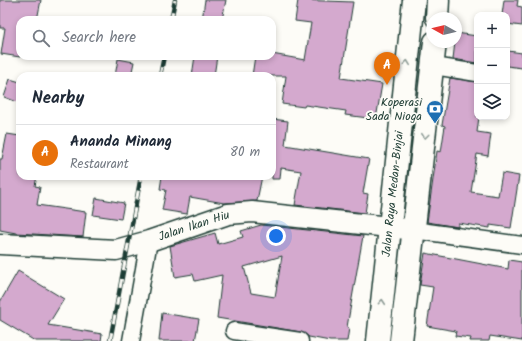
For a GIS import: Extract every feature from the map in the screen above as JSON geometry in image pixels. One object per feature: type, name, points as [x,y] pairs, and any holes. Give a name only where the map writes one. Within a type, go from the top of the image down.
[{"type":"main road","name":"Jalan Raya Medan-Binjai","points":[[378,341],[414,0]]},
{"type":"main road","points":[[437,12],[438,0]]},
{"type":"main road","name":"Jalan Raya Medan-Binjai","points":[[401,341],[413,230],[434,66],[435,48]]},
{"type":"street","points":[[434,66],[474,73]]},
{"type":"street","name":"Jalan Ikan Hiu","points":[[0,244],[116,250],[149,241],[228,214],[252,212],[413,230]]},
{"type":"street","points":[[413,230],[522,245]]},
{"type":"street","points":[[131,341],[149,241]]},
{"type":"street","points":[[234,332],[300,341]]},
{"type":"building","points":[[0,0],[41,0],[38,16],[16,16],[16,56],[1,54],[5,28],[0,28]]},
{"type":"building","points":[[205,0],[226,0],[223,16],[203,16]]},
{"type":"building","points":[[298,0],[353,2],[341,78],[382,84],[376,119],[345,115],[346,111],[305,105],[304,107],[282,104],[286,76],[276,76],[276,72],[253,72],[254,60],[276,60],[276,55],[305,60],[311,23],[295,21]]},
{"type":"building","points":[[504,0],[518,0],[517,6],[522,7],[522,26],[510,24],[510,12],[502,12]]},
{"type":"building","points":[[462,34],[474,36],[474,62],[453,59],[454,48],[462,48]]},
{"type":"building","points":[[510,51],[522,53],[522,68],[510,66]]},
{"type":"building","points":[[118,60],[134,62],[132,72],[116,72]]},
{"type":"building","points":[[194,60],[216,60],[215,72],[193,72]]},
{"type":"building","points":[[450,78],[474,82],[474,120],[479,120],[477,132],[491,134],[488,156],[477,154],[471,192],[498,196],[502,173],[519,176],[511,228],[490,225],[490,228],[458,223],[458,227],[427,222],[437,151],[441,152],[445,126],[442,125]]},
{"type":"building","points":[[10,79],[16,81],[16,102],[4,97]]},
{"type":"building","points":[[276,120],[288,121],[285,145],[369,159],[363,193],[368,194],[365,213],[295,205],[301,171],[281,168],[280,179],[276,179]]},
{"type":"building","points":[[7,134],[16,135],[16,180],[36,180],[35,186],[40,187],[37,205],[86,212],[83,237],[16,233],[0,230],[0,159],[2,159]]},
{"type":"building","points":[[161,180],[261,180],[257,201],[224,203],[190,197],[187,214],[162,210],[166,190],[160,189]]},
{"type":"building","points":[[96,198],[124,203],[121,219],[93,215]]},
{"type":"building","points":[[261,225],[363,236],[347,327],[349,328],[347,341],[330,341],[309,337],[301,332],[217,318],[222,275],[195,281],[193,274],[175,277],[170,246],[215,233],[218,244],[243,237],[241,231]],"holes":[[[282,256],[275,297],[251,293],[244,267]]]},
{"type":"building","points":[[425,253],[508,269],[509,260],[522,262],[522,341],[490,336],[489,341],[470,341],[471,338],[455,336],[456,331],[427,326],[433,287],[420,285]]},
{"type":"building","points":[[18,271],[64,299],[48,325],[102,334],[101,341],[35,341],[0,320],[0,302]]},
{"type":"building","points":[[162,313],[199,319],[195,341],[159,341]]},
{"type":"railway","points":[[172,16],[175,0]]},
{"type":"railway","points":[[161,72],[163,60]]},
{"type":"railway","points":[[110,341],[140,180]]},
{"type":"place","name":"Ananda Minang","points":[[387,85]]},
{"type":"place","name":"Koperasi Sada Nioga","points":[[435,124]]}]
